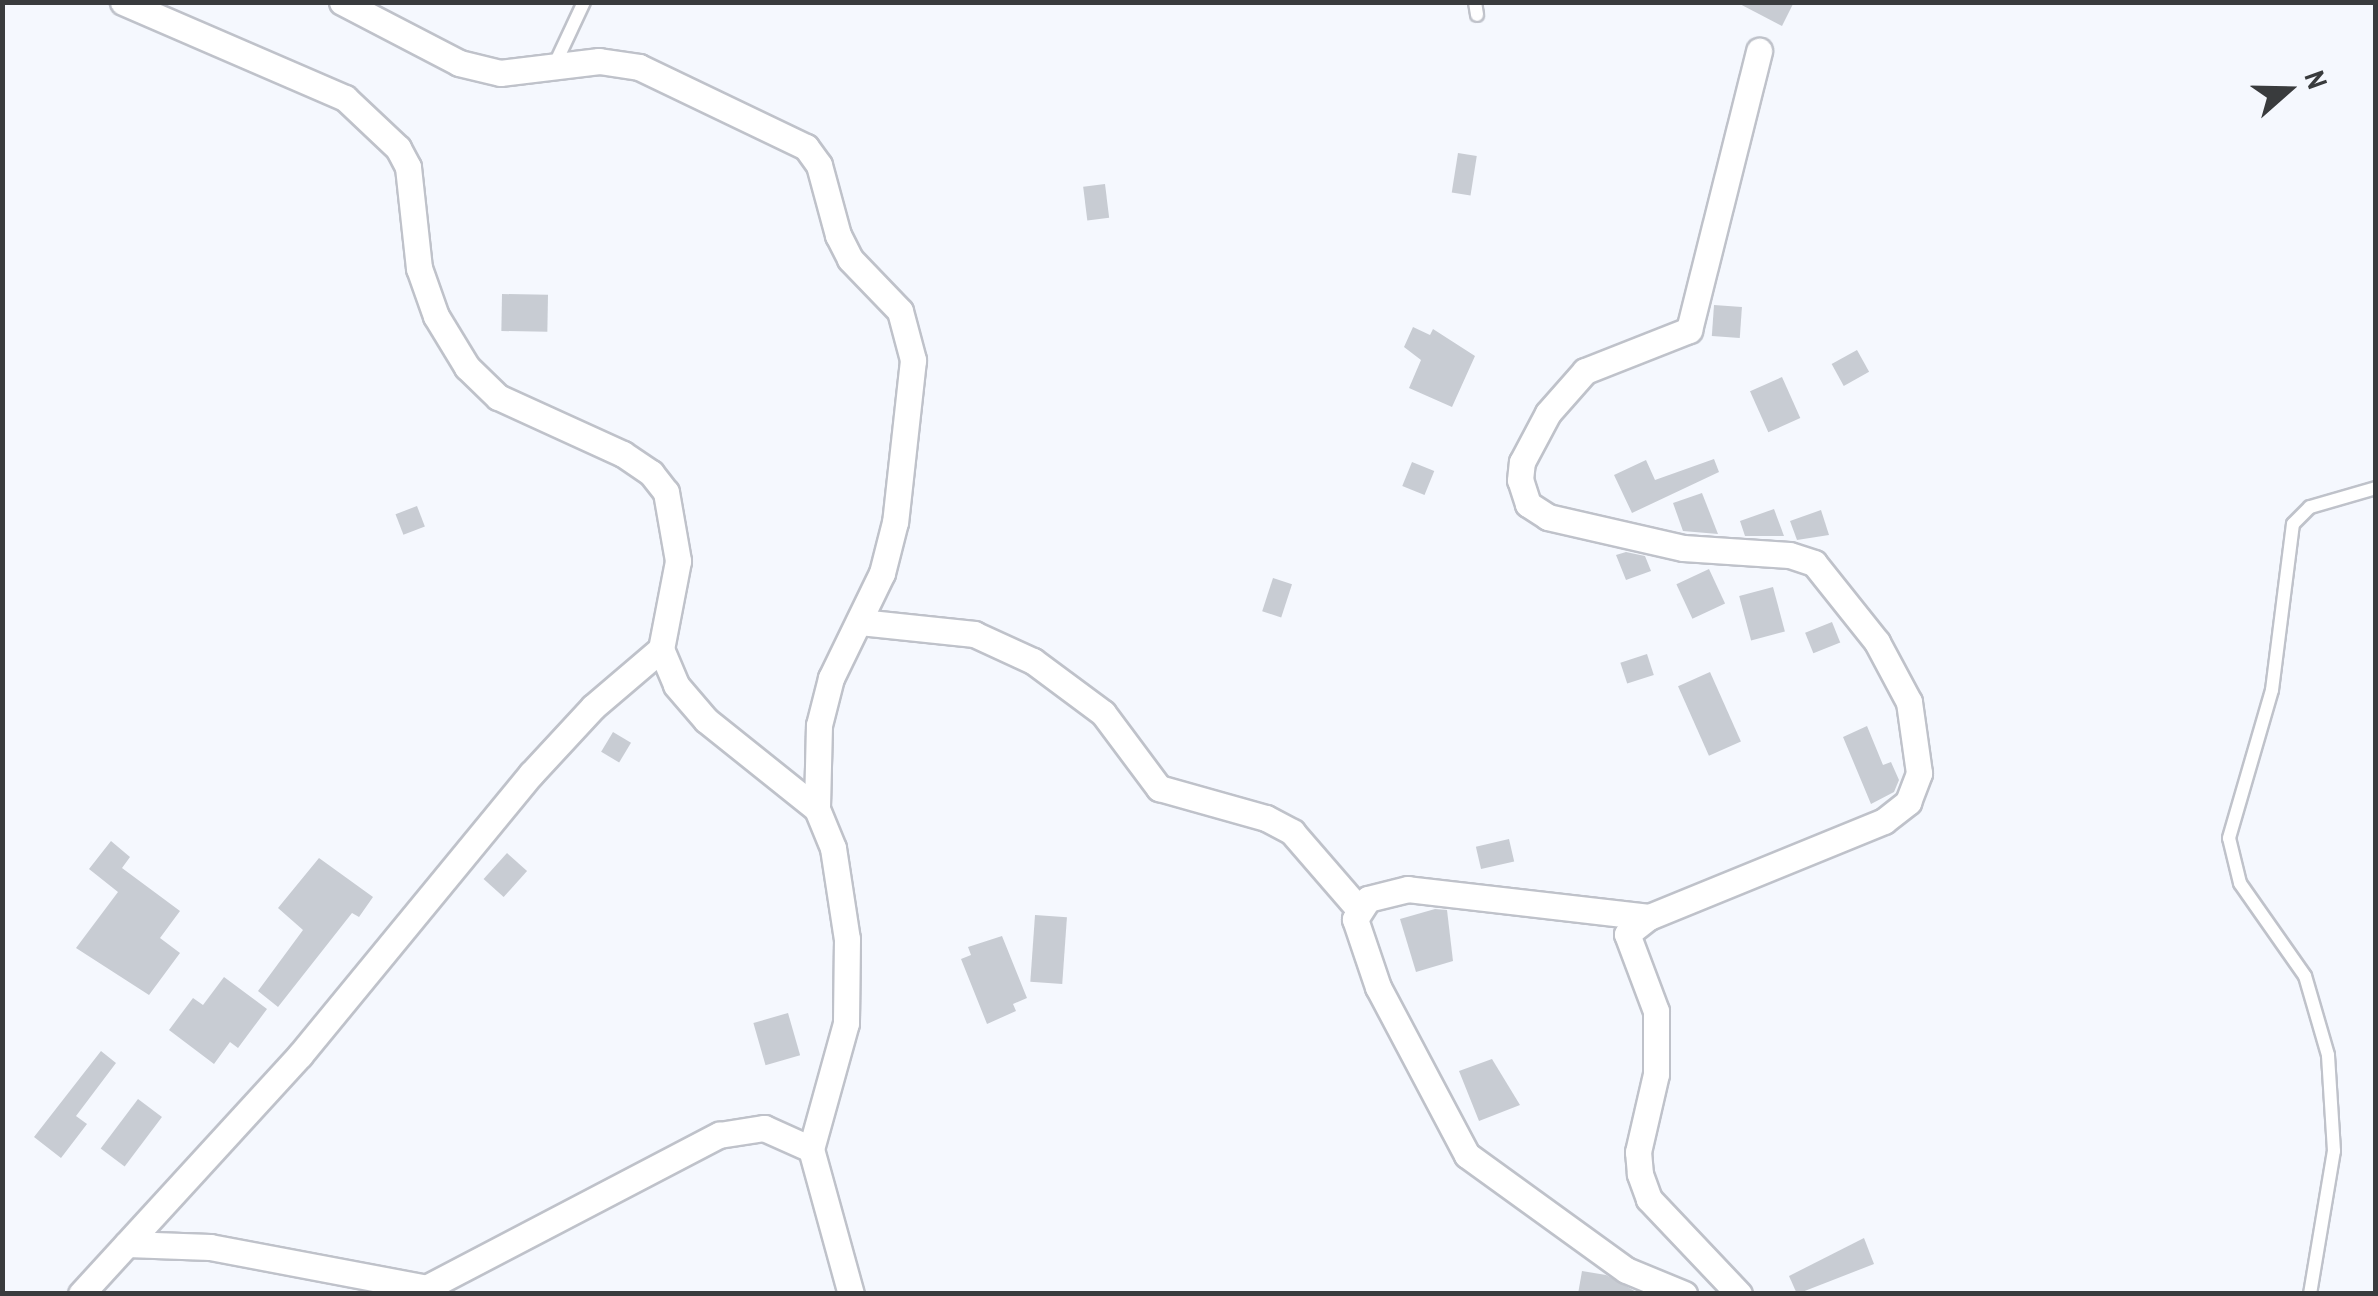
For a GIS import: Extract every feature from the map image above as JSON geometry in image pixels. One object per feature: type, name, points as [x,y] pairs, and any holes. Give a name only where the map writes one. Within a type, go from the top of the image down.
[{"type":"street","points":[[81,1294],[300,1055],[531,774],[660,649],[678,561],[666,492],[652,472],[622,454],[498,397],[467,367],[436,316],[418,268],[412,185],[398,148],[345,98],[123,2]]},
{"type":"street","points":[[342,2],[459,64],[500,73],[599,61],[639,66],[806,146],[819,164],[850,259],[900,311],[911,333],[910,403],[895,522],[860,622],[831,678],[819,725],[817,810],[833,848],[847,939],[846,1023],[811,1149],[851,1294]]},
{"type":"street","points":[[1740,1294],[1650,1199],[1640,1174],[1638,1152],[1656,1074],[1656,1011],[1626,941],[1649,917],[1884,821],[1908,802],[1918,773],[1908,702],[1890,662],[1814,563],[1790,555],[1683,548],[1548,517],[1528,504],[1520,480],[1522,462],[1548,413],[1585,371],[1690,330],[1759,51]]},
{"type":"street","points":[[860,622],[974,634],[1033,661],[1103,713],[1158,788],[1266,818],[1292,832],[1357,907],[1378,987],[1467,1156],[1626,1270],[1684,1294]]},
{"type":"street","points":[[660,649],[676,685],[706,720],[817,810]]},
{"type":"street","points":[[1357,907],[1408,889],[1649,917]]},
{"type":"street","points":[[126,1244],[210,1247],[415,1290],[719,1135],[764,1128],[811,1149]]},
{"type":"lane","points":[[553,68],[584,2]]},
{"type":"lane","points":[[2310,1294],[2334,1150],[2328,1054],[2305,976],[2247,896],[2231,862],[2229,838],[2272,690],[2293,524],[2310,507],[2376,488]]},
{"type":"building","points":[[1736,2],[1794,2],[1782,26]]},
{"type":"building","points":[[1458,153],[1477,156],[1471,195],[1452,193]]},
{"type":"building","points":[[1105,184],[1109,218],[1087,220],[1083,187]]},
{"type":"building","points":[[502,294],[548,295],[547,332],[501,331]]},
{"type":"building","points":[[1714,305],[1742,307],[1740,338],[1712,336]]},
{"type":"building","points":[[1413,327],[1430,335],[1433,329],[1475,356],[1452,407],[1409,388],[1421,360],[1404,347]]},
{"type":"building","points":[[1857,350],[1869,372],[1844,386],[1832,364]]},
{"type":"building","points":[[1782,377],[1800,418],[1768,432],[1750,391]]},
{"type":"building","points":[[1714,459],[1719,472],[1632,513],[1614,475],[1646,460],[1655,480]]},
{"type":"building","points":[[1412,462],[1434,471],[1425,495],[1402,486]]},
{"type":"building","points":[[1702,493],[1718,534],[1683,531],[1673,503]]},
{"type":"building","points":[[417,506],[425,527],[403,535],[396,514]]},
{"type":"building","points":[[1774,509],[1784,536],[1745,536],[1740,521]]},
{"type":"building","points":[[1821,510],[1829,535],[1797,540],[1790,521]]},
{"type":"building","points":[[1626,552],[1645,556],[1651,571],[1626,580],[1616,555]]},
{"type":"building","points":[[1709,569],[1725,603],[1692,619],[1676,584]]},
{"type":"building","points":[[1273,578],[1292,584],[1281,617],[1262,611]]},
{"type":"building","points":[[1773,587],[1785,631],[1751,640],[1739,596]]},
{"type":"building","points":[[1832,622],[1840,642],[1813,653],[1805,633]]},
{"type":"building","points":[[1647,654],[1654,675],[1627,684],[1620,663]]},
{"type":"building","points":[[1710,672],[1741,741],[1709,756],[1678,686]]},
{"type":"building","points":[[1867,726],[1883,765],[1891,762],[1899,780],[1894,792],[1871,804],[1843,737]]},
{"type":"building","points":[[613,732],[631,743],[619,763],[601,752]]},
{"type":"building","points":[[1509,839],[1514,861],[1481,869],[1476,847]]},
{"type":"building","points":[[111,841],[130,857],[122,868],[180,911],[160,938],[180,953],[149,995],[76,948],[118,892],[89,869]]},
{"type":"building","points":[[507,853],[527,871],[504,897],[484,879]]},
{"type":"building","points":[[319,858],[373,897],[359,917],[352,913],[278,1007],[258,991],[303,930],[278,908]]},
{"type":"building","points":[[1435,909],[1447,910],[1453,961],[1416,972],[1400,919]]},
{"type":"building","points":[[1035,915],[1067,917],[1062,984],[1030,982]]},
{"type":"building","points":[[1002,936],[1027,998],[1013,1004],[1016,1011],[987,1024],[961,959],[971,955],[968,947]]},
{"type":"building","points":[[224,977],[267,1009],[238,1048],[230,1042],[214,1064],[169,1030],[193,998],[203,1005]]},
{"type":"building","points":[[788,1013],[800,1055],[766,1065],[753,1023]]},
{"type":"building","points":[[101,1051],[116,1063],[76,1116],[87,1124],[61,1158],[34,1137]]},
{"type":"building","points":[[1492,1059],[1520,1105],[1479,1121],[1459,1071]]},
{"type":"building","points":[[138,1099],[162,1117],[125,1167],[101,1149]]},
{"type":"building","points":[[1864,1238],[1874,1264],[1797,1294],[1789,1276]]},
{"type":"building","points":[[1582,1271],[1606,1275],[1640,1294],[1578,1294]]}]
